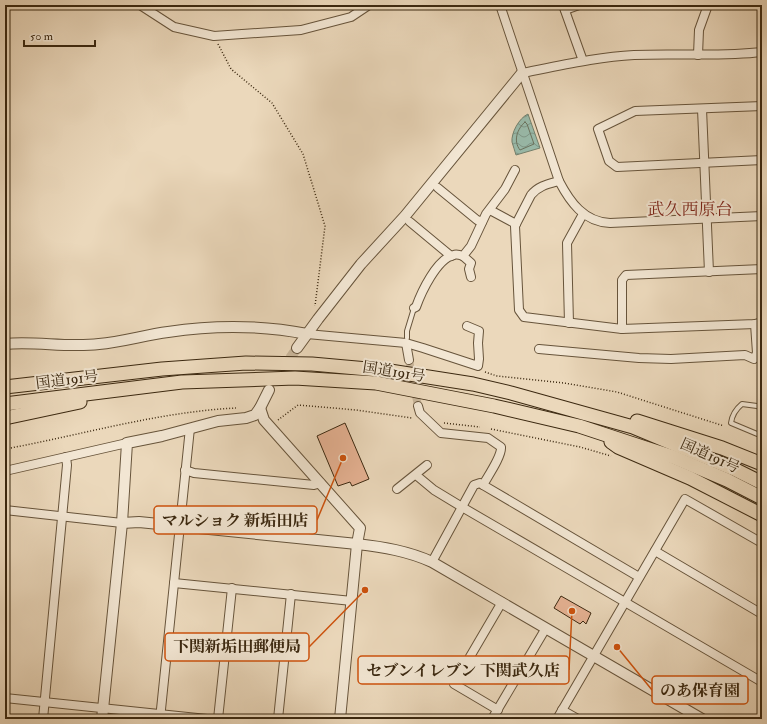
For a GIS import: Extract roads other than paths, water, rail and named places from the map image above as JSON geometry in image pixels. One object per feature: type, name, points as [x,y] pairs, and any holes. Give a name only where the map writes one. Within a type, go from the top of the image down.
[{"type":"highway","name":"国道191号","points":[[5,387],[162,369],[246,363],[305,364],[390,371],[473,384],[633,427],[727,466],[762,483]]},
{"type":"highway","name":"国道191号","points":[[5,404],[182,382],[295,378],[376,383],[494,406],[579,426],[673,457],[727,480],[762,498]]},
{"type":"highway","points":[[5,383],[62,380]]},
{"type":"highway","points":[[5,418],[182,382]]},
{"type":"highway","points":[[511,393],[593,407],[722,448],[762,464]]},
{"type":"highway","points":[[603,434],[618,447],[690,478],[762,516]]},
{"type":"street","points":[[140,5],[174,27],[214,36],[301,30],[351,17],[369,5]]},
{"type":"street","points":[[500,5],[559,181],[567,196],[583,214],[602,223],[707,220],[762,216]]},
{"type":"street","points":[[579,5],[564,7],[583,61]]},
{"type":"street","points":[[698,55],[699,30],[708,5]]},
{"type":"street","points":[[297,348],[361,264],[405,216],[522,73],[583,61],[629,56],[737,54],[762,52]]},
{"type":"street","points":[[762,106],[635,111],[598,129],[609,161],[617,167],[762,160]]},
{"type":"street","points":[[702,109],[709,272]]},
{"type":"street","points":[[463,256],[471,246],[480,221],[505,189],[515,170]]},
{"type":"street","points":[[539,349],[639,358],[671,359],[745,355],[754,359],[759,354],[759,323],[622,329],[524,317],[519,310],[515,226],[534,191],[540,187],[559,181]]},
{"type":"street","points":[[438,188],[480,221]]},
{"type":"street","points":[[490,210],[516,224]]},
{"type":"street","points":[[569,323],[567,243],[583,214]]},
{"type":"street","points":[[410,222],[451,256]]},
{"type":"street","points":[[414,308],[416,307],[422,292],[442,261],[454,254],[463,256],[471,263],[469,269],[472,277]]},
{"type":"street","points":[[622,329],[622,280],[626,275],[762,269]]},
{"type":"street","points":[[5,344],[64,346],[99,344],[168,332],[223,327],[281,329],[307,334],[406,341],[478,366],[479,331],[467,326]]},
{"type":"street","points":[[406,341],[409,360]]},
{"type":"street","points":[[5,472],[162,436],[218,421],[246,418],[255,415],[260,408],[268,390]]},
{"type":"street","points":[[418,406],[420,413],[441,433],[488,438],[501,447],[502,450],[483,485]]},
{"type":"street","points":[[260,408],[264,420],[360,528],[357,544],[340,719]]},
{"type":"street","points":[[160,717],[190,428]]},
{"type":"street","points":[[103,714],[122,523],[127,443]]},
{"type":"street","points":[[43,719],[67,465],[66,457]]},
{"type":"street","points":[[397,489],[427,465]]},
{"type":"street","points":[[185,470],[194,473],[314,485],[321,483]]},
{"type":"street","points":[[416,475],[426,485],[462,507],[762,682]]},
{"type":"street","points":[[432,562],[474,485],[480,483],[639,577]]},
{"type":"street","points":[[557,719],[685,498],[762,543]]},
{"type":"street","points":[[5,510],[122,523],[139,522],[357,544],[384,547],[409,553],[432,562],[702,719]]},
{"type":"street","points":[[655,551],[762,614]]},
{"type":"street","points":[[174,583],[352,601]]},
{"type":"street","points":[[218,719],[232,588]]},
{"type":"street","points":[[278,719],[291,594]]},
{"type":"street","points":[[498,710],[454,684],[502,602]]},
{"type":"street","points":[[492,719],[511,686],[515,683],[546,628]]},
{"type":"street","points":[[5,698],[44,702],[103,714],[207,719]]},
{"type":"street","points":[[562,710],[578,719]]},
{"type":"lane","points":[[406,341],[407,331],[414,308]]},
{"type":"lane","points":[[762,409],[757,406],[742,404],[737,408],[731,422],[762,436]]},
{"type":"water","points":[[528,114],[540,148],[516,155],[512,142],[513,134],[519,122]]},
{"type":"tunnel","points":[[273,383],[297,348]]},
{"type":"tunnel","points":[[409,360],[418,406]]},
{"type":"place","name":"マルショク 新垢田店","points":[[343,458]]},
{"type":"place","name":"下関新垢田郵便局","points":[[365,590]]},
{"type":"place","name":"セブンイレブン 下関武久店","points":[[572,611]]},
{"type":"place","name":"のあ保育園","points":[[617,647]]},
{"type":"district","name":"武久西原台","points":[[690,209]]}]
